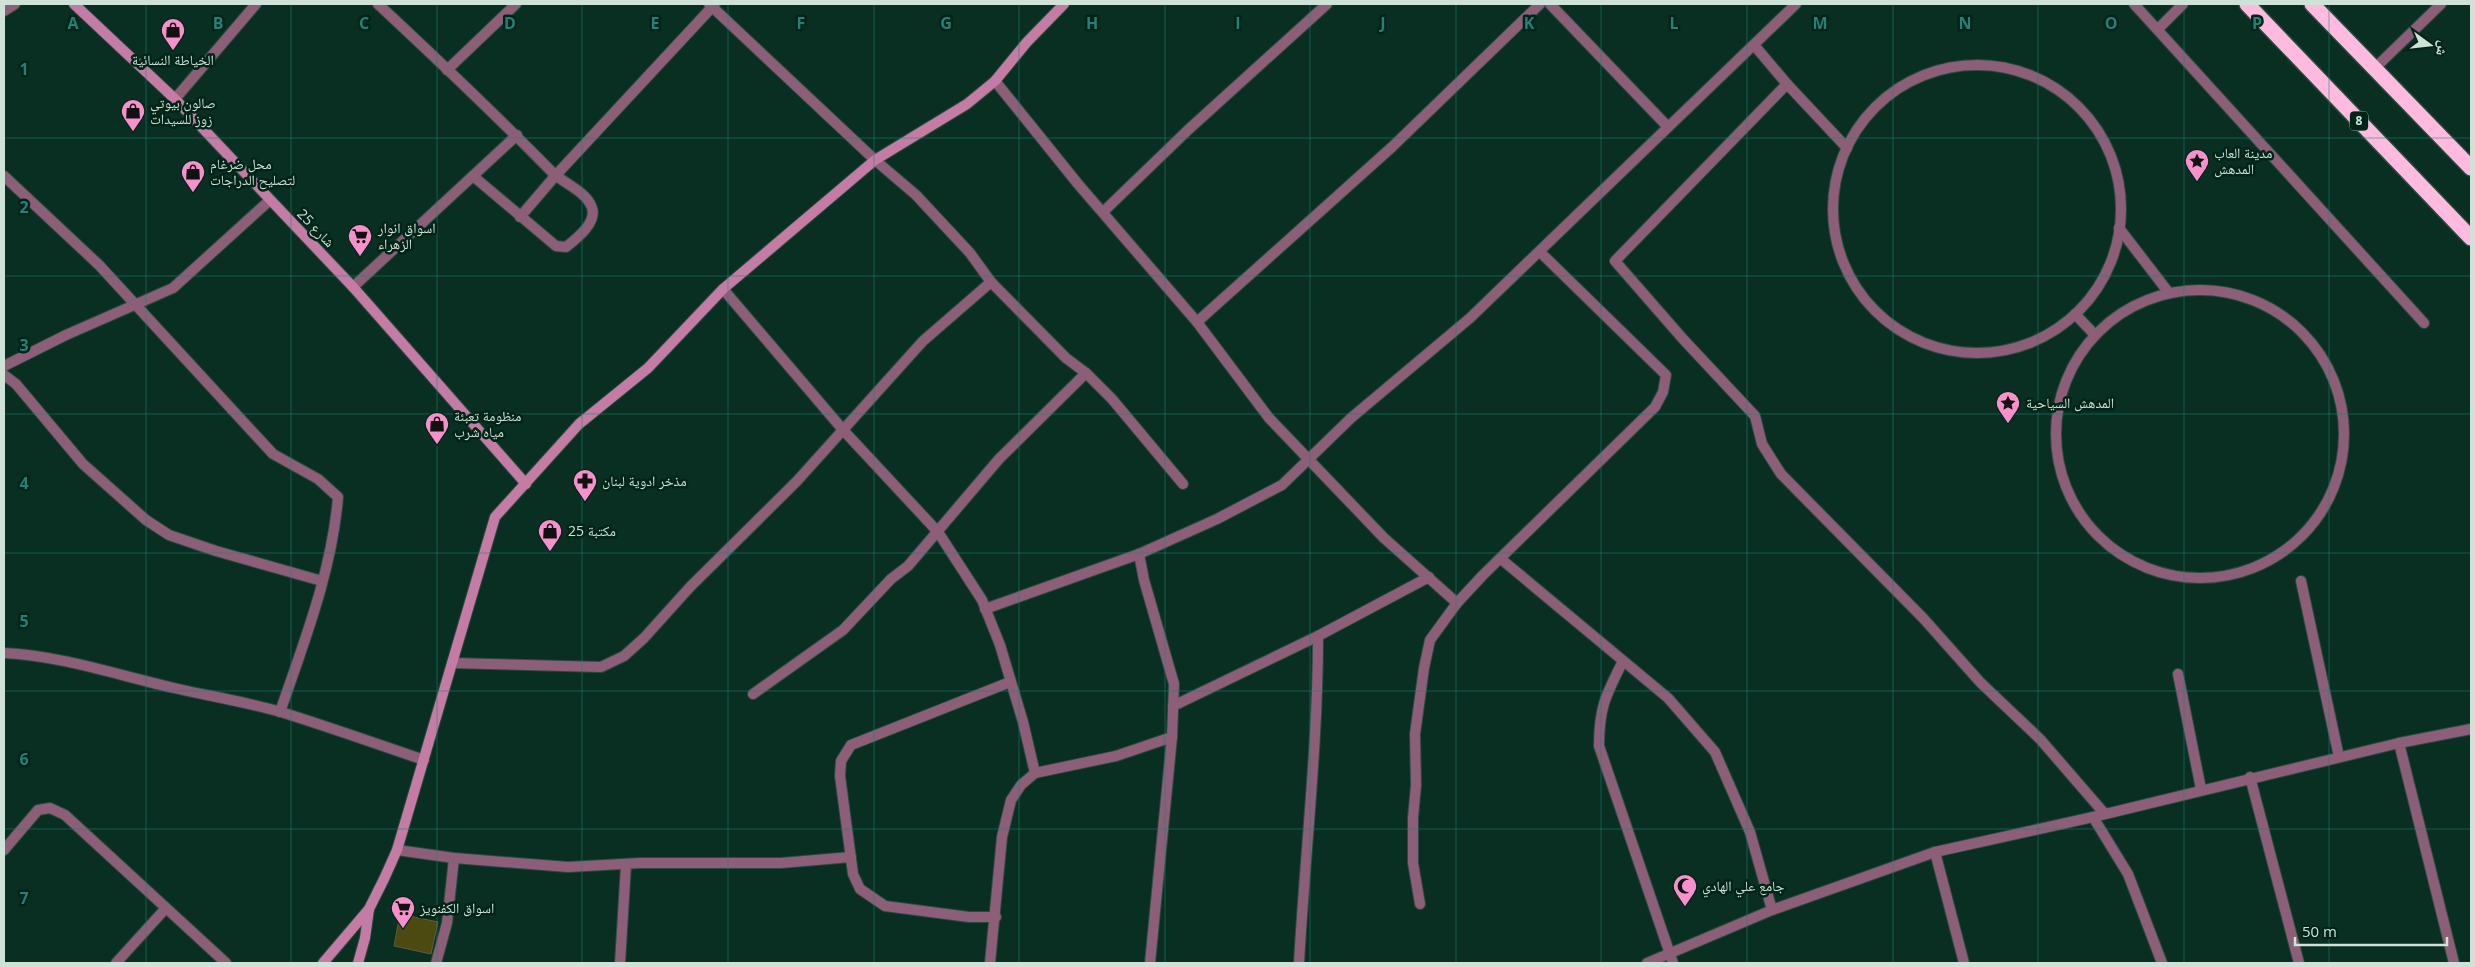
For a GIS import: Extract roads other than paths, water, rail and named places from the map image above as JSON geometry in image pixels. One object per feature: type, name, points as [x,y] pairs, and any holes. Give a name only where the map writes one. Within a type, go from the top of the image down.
[{"type":"highway","name":"8","points":[[2247,4],[2471,238]]},
{"type":"highway","points":[[2312,4],[2471,168]]},
{"type":"street","points":[[4,11],[15,4]]},
{"type":"street","name":"شارع 25","points":[[74,4],[175,99],[353,286],[526,484]]},
{"type":"street","points":[[175,99],[256,4]]},
{"type":"street","points":[[378,4],[556,175],[588,200],[593,210],[591,222],[566,247],[556,246],[473,176]]},
{"type":"street","points":[[448,70],[516,4]]},
{"type":"street","points":[[323,963],[369,908],[397,850],[496,517],[579,424],[648,368],[723,289],[875,160],[967,104],[995,81],[1027,42],[1064,4]]},
{"type":"street","points":[[1103,212],[1188,130],[1328,4]]},
{"type":"street","points":[[1197,322],[1399,141],[1540,4]]},
{"type":"street","points":[[1550,4],[1668,127]]},
{"type":"street","points":[[986,609],[1138,554],[1217,519],[1282,485],[1351,418],[1470,318],[1796,4]]},
{"type":"street","points":[[2134,4],[2424,323]]},
{"type":"street","points":[[2158,29],[2184,4]]},
{"type":"street","points":[[2375,68],[2441,4]]},
{"type":"street","points":[[520,217],[556,175],[712,5],[875,160],[916,195],[970,253],[991,282],[1066,358],[1112,398],[1183,484]]},
{"type":"street","points":[[1754,45],[1787,84],[1848,148]]},
{"type":"street","points":[[1991,66],[2019,71],[2058,90],[2074,103],[2101,136],[2117,176],[2120,198],[2119,228],[2113,254],[2102,281],[2075,314],[2058,328],[2040,339],[2020,347],[1992,352],[1956,352],[1935,347],[1896,329],[1880,315],[1857,288],[1843,262],[1837,242],[1834,199],[1837,178],[1848,148],[1864,120],[1879,104],[1914,79],[1955,67],[1991,66]]},
{"type":"street","points":[[995,81],[1078,184],[1197,322],[1263,410],[1307,460],[1384,538],[1457,603]]},
{"type":"street","points":[[1787,84],[1615,261],[1683,339],[1755,416],[1762,444],[1781,474],[1923,618],[1980,682],[2040,739],[2104,813]]},
{"type":"street","points":[[353,286],[516,135]]},
{"type":"street","points":[[4,176],[99,265],[273,454],[318,479],[338,497],[335,534],[280,712]]},
{"type":"street","points":[[4,366],[135,303],[173,288],[270,200]]},
{"type":"street","points":[[2119,228],[2169,293]]},
{"type":"street","points":[[1420,904],[1413,863],[1415,734],[1430,640],[1457,603],[1655,407],[1663,392],[1666,375],[1540,252]]},
{"type":"street","points":[[452,664],[601,667],[624,656],[690,587],[797,481],[923,341],[991,282]]},
{"type":"street","points":[[723,289],[844,431],[938,532],[986,609],[1000,646],[1023,722],[1035,774]]},
{"type":"street","points":[[2199,289],[2220,291],[2262,303],[2280,314],[2307,338],[2324,361],[2333,380],[2342,415],[2343,444],[2333,486],[2312,523],[2286,548],[2262,563],[2221,576],[2178,576],[2158,572],[2119,553],[2087,524],[2066,487],[2056,445],[2056,423],[2066,382],[2075,362],[2096,335],[2118,315],[2137,304],[2169,293],[2199,289]]},
{"type":"street","points":[[2075,314],[2096,335]]},
{"type":"street","points":[[753,694],[843,630],[891,579],[908,566],[999,458],[1086,374]]},
{"type":"street","points":[[4,375],[16,384],[83,464],[146,520],[170,535],[216,551],[322,581]]},
{"type":"street","points":[[1138,554],[1174,684],[1172,737],[1150,963]]},
{"type":"street","points":[[1501,559],[1668,698],[1715,752],[1750,832],[1772,910]]},
{"type":"street","points":[[1173,706],[1318,636],[1429,577]]},
{"type":"street","points":[[2301,582],[2339,757]]},
{"type":"street","points":[[1299,963],[1304,862],[1315,744],[1318,636]]},
{"type":"street","points":[[4,653],[36,655],[83,664],[174,688],[280,712],[424,760]]},
{"type":"street","points":[[1623,661],[1606,696],[1599,718],[1599,746],[1671,958]]},
{"type":"street","points":[[2178,674],[2201,789]]},
{"type":"street","points":[[996,917],[969,917],[885,906],[860,889],[853,874],[840,776],[841,761],[851,745],[1010,682]]},
{"type":"street","points":[[1647,963],[1671,958],[1772,910],[1934,852],[2093,817],[2250,777],[2399,743],[2471,729]]},
{"type":"street","points":[[990,963],[996,917],[1002,837],[1011,800],[1021,785],[1035,774],[1116,756],[1172,737]]},
{"type":"street","points":[[2399,743],[2454,963]]},
{"type":"street","points":[[2250,777],[2299,963]]},
{"type":"street","points":[[4,850],[38,810],[50,808],[65,814],[226,963]]},
{"type":"street","points":[[2093,817],[2128,874],[2162,963]]},
{"type":"street","points":[[397,850],[454,858],[568,867],[782,862],[851,857]]},
{"type":"street","points":[[1934,852],[1964,963]]},
{"type":"street","points":[[436,963],[447,923],[454,858]]},
{"type":"street","points":[[620,963],[626,865]]},
{"type":"street","points":[[116,963],[166,908]]},
{"type":"street","points":[[358,963],[365,938],[369,908]]},
{"type":"place","name":"الخياطة النسائية","points":[[173,51]]},
{"type":"place","name":"صالون بيوتي زوز للسيدات","points":[[133,132]]},
{"type":"place","name":"مدينة العاب المدهش","points":[[2197,182]]},
{"type":"place","name":"محل ضرغام لتصليح الدراجات","points":[[193,193]]},
{"type":"place","name":"اسواق انوار الزهراء","points":[[360,257]]},
{"type":"place","name":"المدهش السياحية","points":[[2008,424]]},
{"type":"place","name":"منظومة تعبئة مياه شرب","points":[[437,445]]},
{"type":"place","name":"مذخر ادوية لبنان","points":[[585,502]]},
{"type":"place","name":"مكتبة 25","points":[[550,552]]},
{"type":"place","name":"جامع علي الهادي","points":[[1685,907]]},
{"type":"place","name":"اسواق الكفنويز","points":[[403,929]]}]
